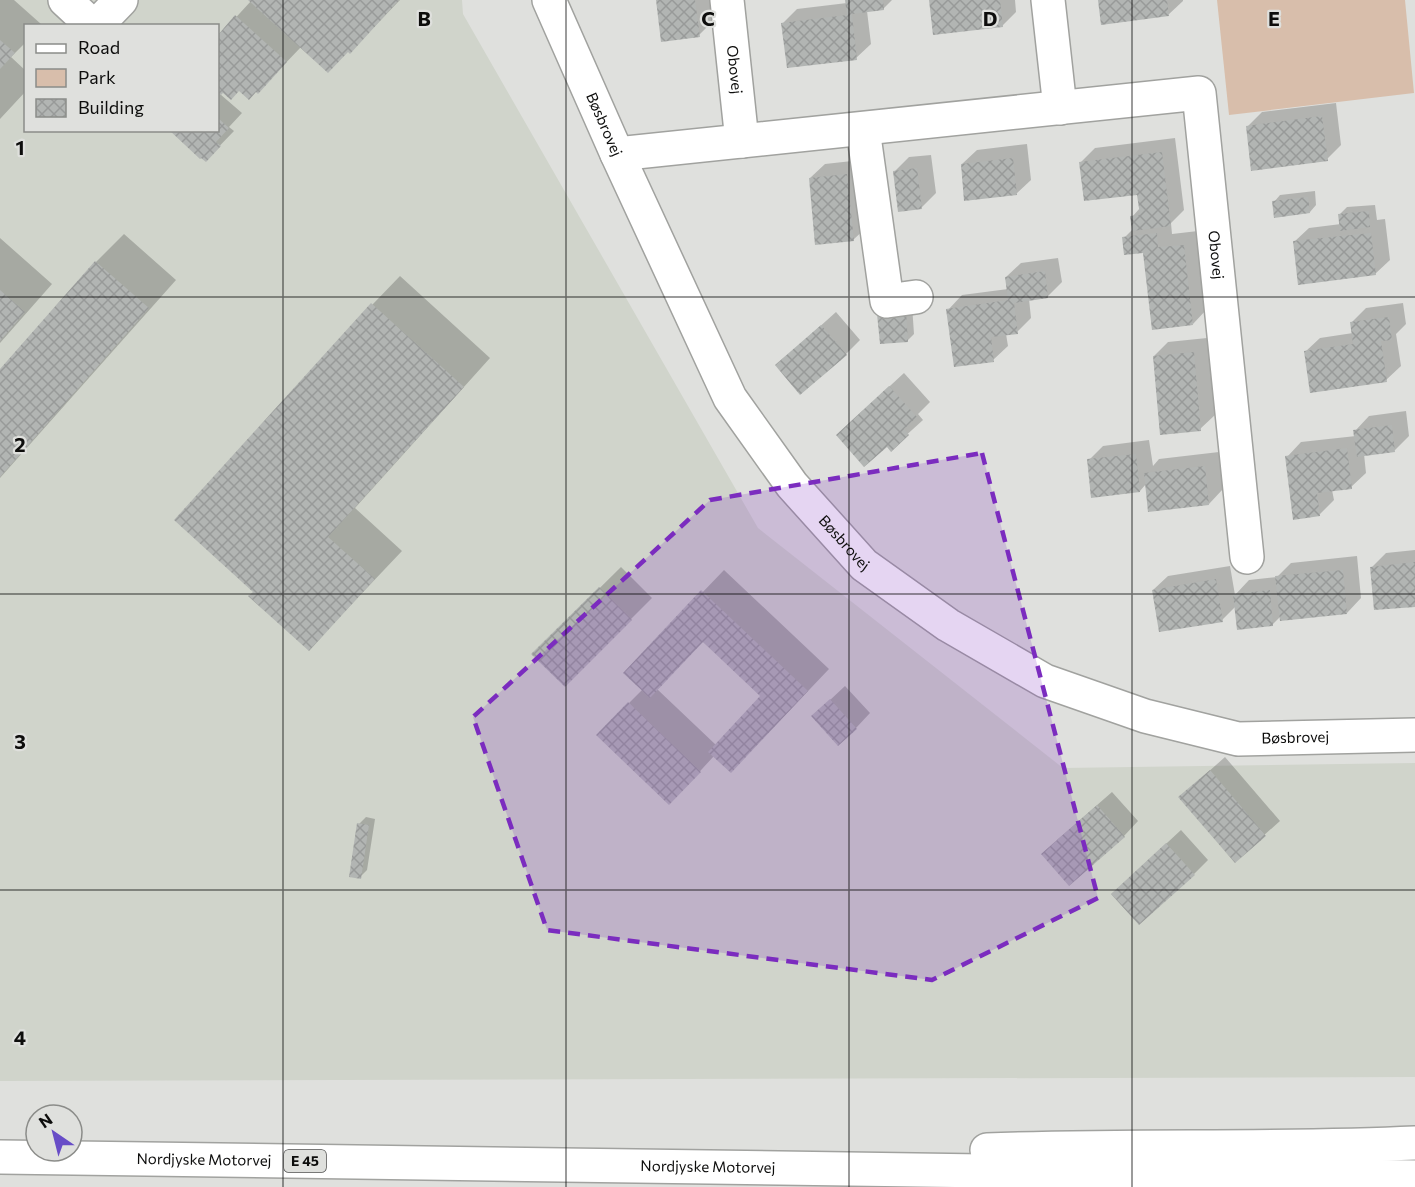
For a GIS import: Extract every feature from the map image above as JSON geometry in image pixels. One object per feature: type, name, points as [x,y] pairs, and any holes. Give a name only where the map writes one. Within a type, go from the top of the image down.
[{"type":"main road","points":[[65,0],[93,24]]},
{"type":"main road","points":[[97,24],[121,0]]},
{"type":"main road","name":"Bøsbrovej","points":[[549,0],[617,154],[730,398],[792,485],[864,565],[948,625],[1045,681],[1145,716],[1238,739],[1415,735]]},
{"type":"main road","name":"Obovej","points":[[728,0],[742,141]]},
{"type":"main road","points":[[1048,0],[1060,108]]},
{"type":"main road","name":"Obovej","points":[[617,154],[1199,93],[1247,556]]},
{"type":"main road","points":[[863,129],[887,301],[916,297]]},
{"type":"main road","points":[[610,1166],[1078,1147],[1309,1147],[1415,1143]]},
{"type":"main road","name":"Nordjyske Motorvej","points":[[0,1157],[1415,1177]]},
{"type":"highlighted area","points":[[982,453],[1098,898],[932,980],[547,930],[473,717],[710,500]]},
{"type":"shaded area","points":[[0,0],[462,0],[463,14],[758,528],[1063,768],[1415,763],[1415,1077],[0,1081]]},
{"type":"green space","points":[[1217,0],[1405,0],[1414,93],[1229,115]]},
{"type":"building","points":[[248,0],[399,0],[350,54],[348,52],[328,73]]},
{"type":"building","points":[[656,0],[695,0],[700,37],[661,42]]},
{"type":"building","points":[[845,0],[883,0],[884,10],[852,14],[857,60],[787,68],[781,23],[847,15]]},
{"type":"building","points":[[929,0],[1000,0],[1003,27],[933,35]]},
{"type":"building","points":[[1098,0],[1167,0],[1169,16],[1101,25]]},
{"type":"building","points":[[235,15],[287,62],[258,94],[256,92],[249,100],[239,91],[231,100],[223,93],[221,95],[219,93],[219,34]]},
{"type":"building","points":[[0,40],[15,53],[0,69]]},
{"type":"building","points":[[1322,116],[1328,161],[1251,171],[1246,126]]},
{"type":"building","points":[[219,119],[229,128],[216,142],[221,146],[206,162],[171,132],[219,132]]},
{"type":"building","points":[[1162,152],[1171,226],[1132,231],[1130,216],[1140,215],[1137,195],[1084,201],[1079,162]]},
{"type":"building","points":[[1013,158],[1017,195],[964,201],[961,164]]},
{"type":"building","points":[[917,168],[922,209],[898,212],[893,171]]},
{"type":"building","points":[[847,174],[854,241],[815,245],[809,178]]},
{"type":"building","points":[[1308,197],[1310,213],[1274,218],[1272,201]]},
{"type":"building","points":[[1369,211],[1370,227],[1340,231],[1338,214]]},
{"type":"building","points":[[1157,233],[1158,247],[1184,245],[1193,325],[1152,330],[1143,253],[1124,255],[1122,237]]},
{"type":"building","points":[[1371,233],[1376,275],[1298,285],[1293,241]]},
{"type":"building","points":[[95,261],[149,308],[0,477],[0,369]]},
{"type":"building","points":[[1045,271],[1048,298],[1014,303],[1018,334],[991,337],[994,362],[954,367],[946,309],[1008,300],[1005,277]]},
{"type":"building","points":[[0,290],[25,312],[0,341]]},
{"type":"building","points":[[371,303],[464,387],[328,537],[375,579],[309,651],[248,596],[253,592],[174,520]]},
{"type":"building","points":[[906,311],[908,342],[880,344],[877,314]]},
{"type":"building","points":[[1389,317],[1392,340],[1381,341],[1387,382],[1310,393],[1304,351],[1353,344],[1350,322]]},
{"type":"building","points":[[821,325],[847,355],[800,395],[775,365]]},
{"type":"building","points":[[1194,352],[1201,431],[1160,435],[1153,356]]},
{"type":"building","points":[[889,386],[917,417],[904,429],[909,435],[891,452],[887,447],[864,467],[836,435]]},
{"type":"building","points":[[1392,425],[1395,452],[1357,457],[1353,430]]},
{"type":"building","points":[[1347,448],[1352,489],[1317,493],[1320,516],[1293,520],[1285,456]]},
{"type":"building","points":[[1136,454],[1140,492],[1091,498],[1087,459]]},
{"type":"building","points":[[1205,466],[1209,505],[1148,512],[1144,473]]},
{"type":"building","points":[[1415,562],[1415,607],[1374,610],[1370,567]]},
{"type":"building","points":[[1343,570],[1347,614],[1280,621],[1275,576]]},
{"type":"building","points":[[1216,579],[1223,622],[1159,632],[1152,590]]},
{"type":"building","points":[[599,587],[632,620],[565,687],[531,654]]},
{"type":"building","points":[[701,590],[808,691],[731,773],[708,752],[760,696],[703,642],[650,698],[623,673]]},
{"type":"building","points":[[1270,590],[1273,626],[1237,630],[1233,594]]},
{"type":"building","points":[[830,699],[857,729],[838,746],[811,716]]},
{"type":"building","points":[[628,702],[701,772],[669,805],[596,735]]},
{"type":"building","points":[[1210,770],[1266,836],[1235,863],[1178,797]]},
{"type":"building","points":[[1097,805],[1125,837],[1069,886],[1041,854]]},
{"type":"building","points":[[357,823],[369,825],[361,879],[349,877]]},
{"type":"building","points":[[1166,843],[1195,875],[1139,925],[1111,894]]}]
